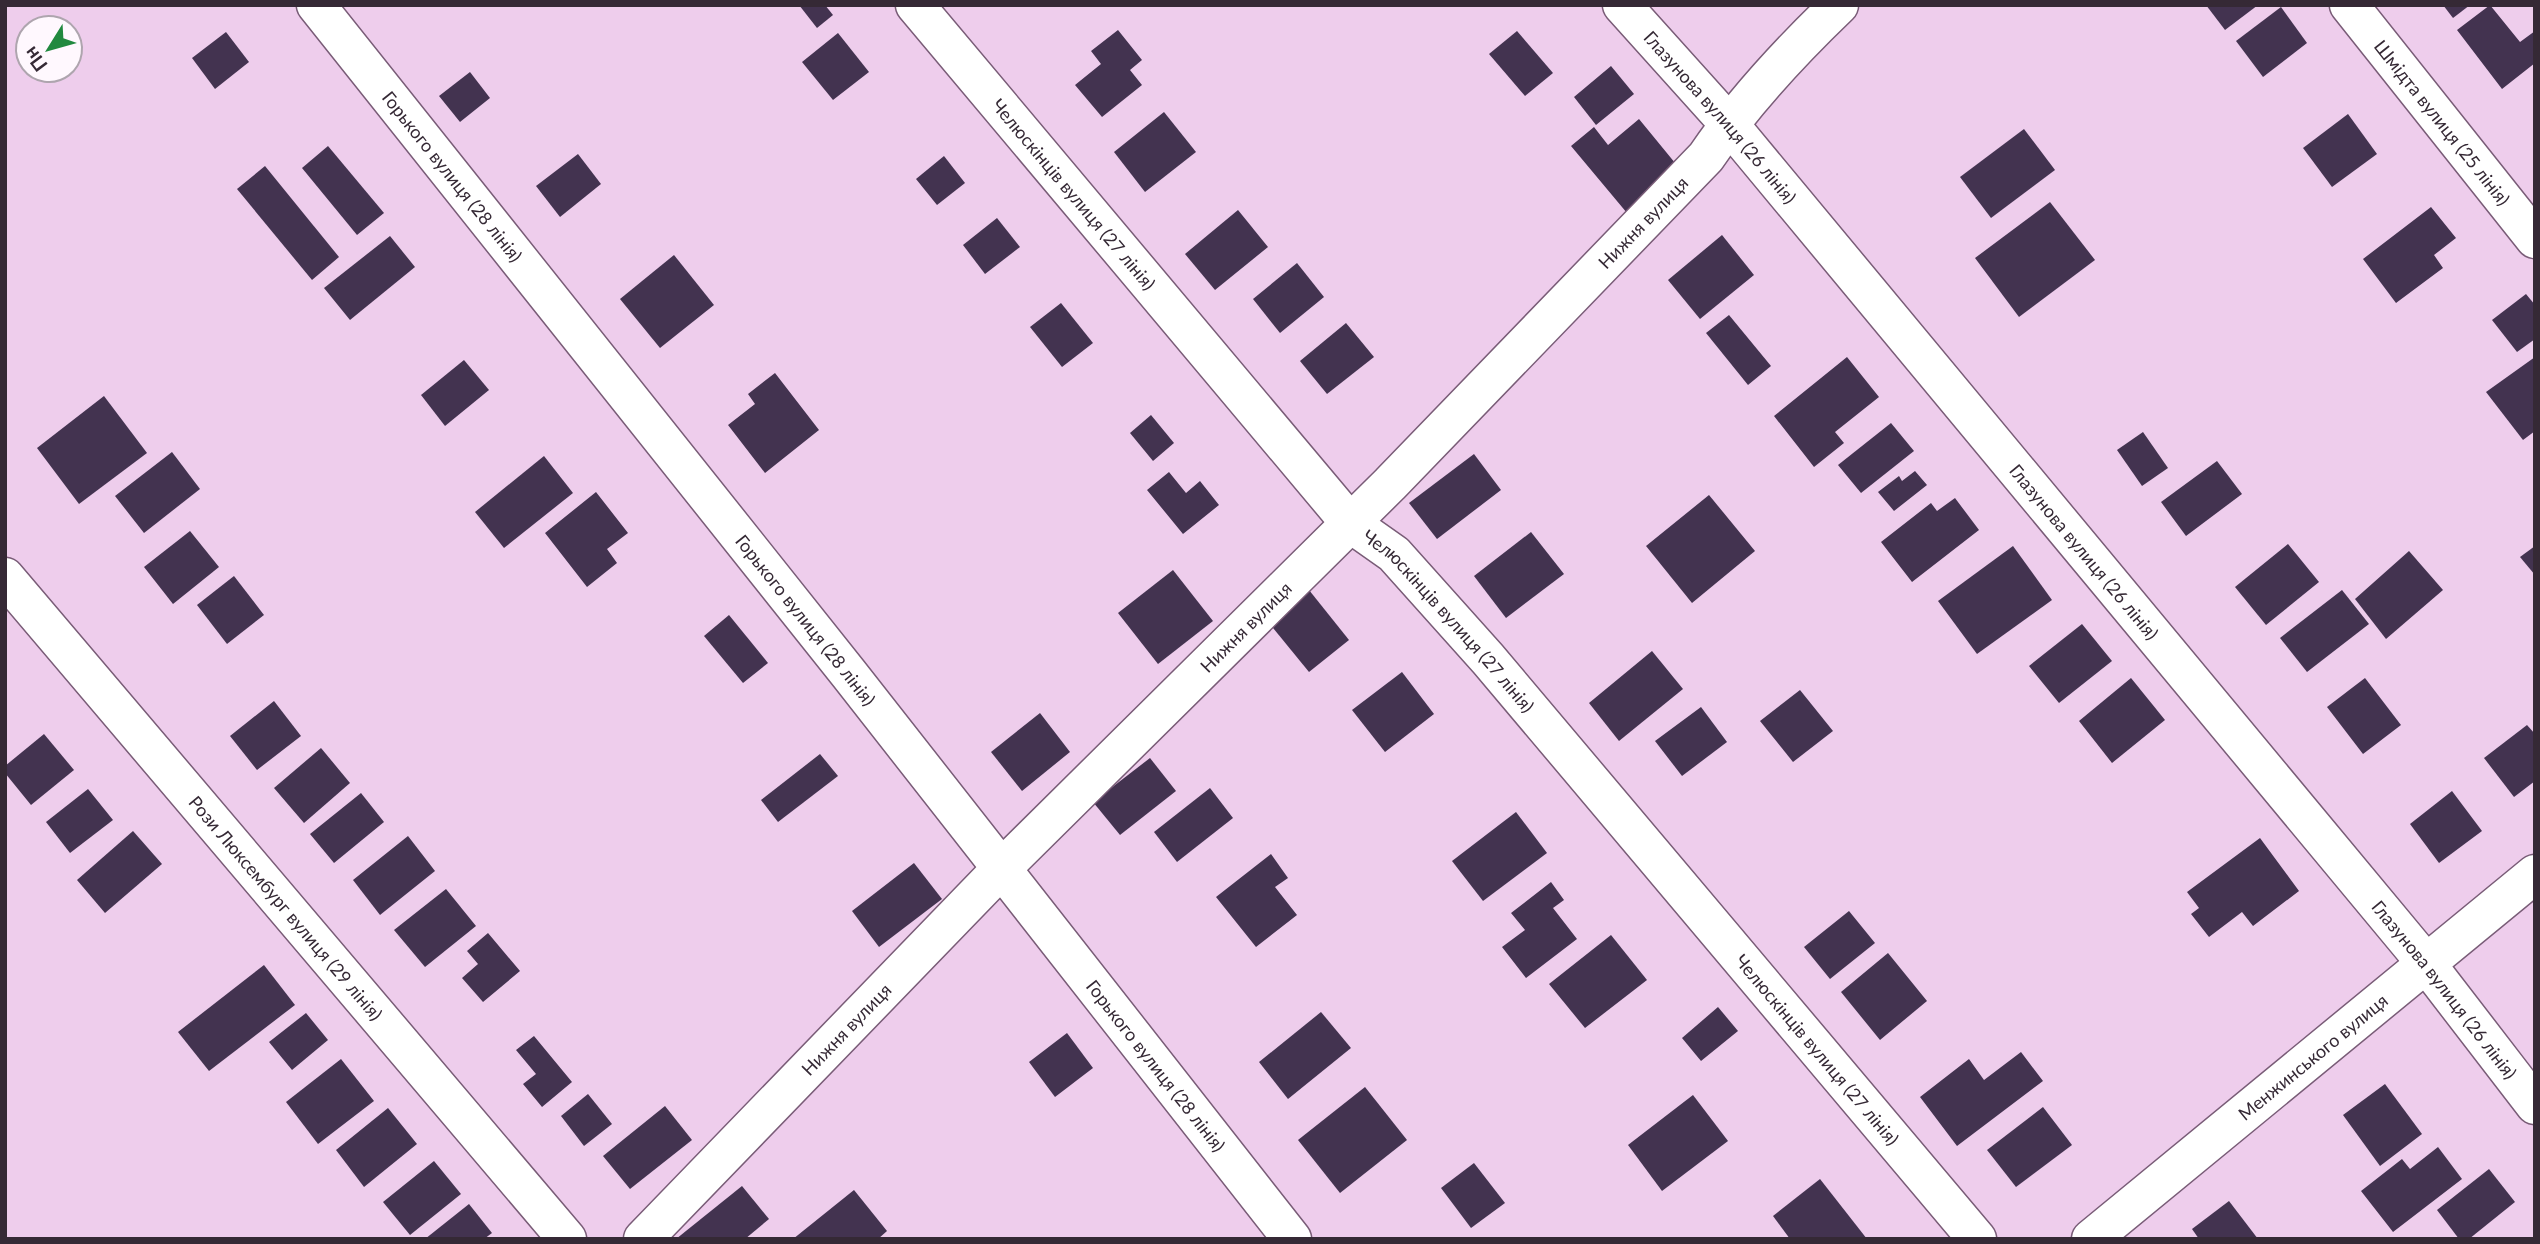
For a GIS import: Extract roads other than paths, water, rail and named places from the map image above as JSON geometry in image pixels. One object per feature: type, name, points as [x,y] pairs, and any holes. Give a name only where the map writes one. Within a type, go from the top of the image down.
[{"type":"street","name":"Горького вулиця (28 лiнiя)","points":[[316,5],[849,674],[1292,1239]]},
{"type":"street","name":"Челюскінців вулиця (27 лiнiя)","points":[[915,5],[1350,523],[1394,554],[1488,659],[1977,1239]]},
{"type":"street","name":"Глазунова вулиця (26 лiнiя)","points":[[1622,5],[1729,124],[2425,962],[2535,1105]]},
{"type":"street","name":"Нижня вулиця","points":[[643,1239],[1001,869],[1350,523],[1706,157],[1729,124],[1795,47],[1839,5]]},
{"type":"street","name":"Шмідта вулиця (25 лiнiя)","points":[[2349,5],[2535,239]]},
{"type":"street","name":"Рози Люксембург вулиця (29 лiнiя)","points":[[5,577],[567,1239]]},
{"type":"street","name":"Менжинського вулиця","points":[[2091,1239],[2535,874]]}]
